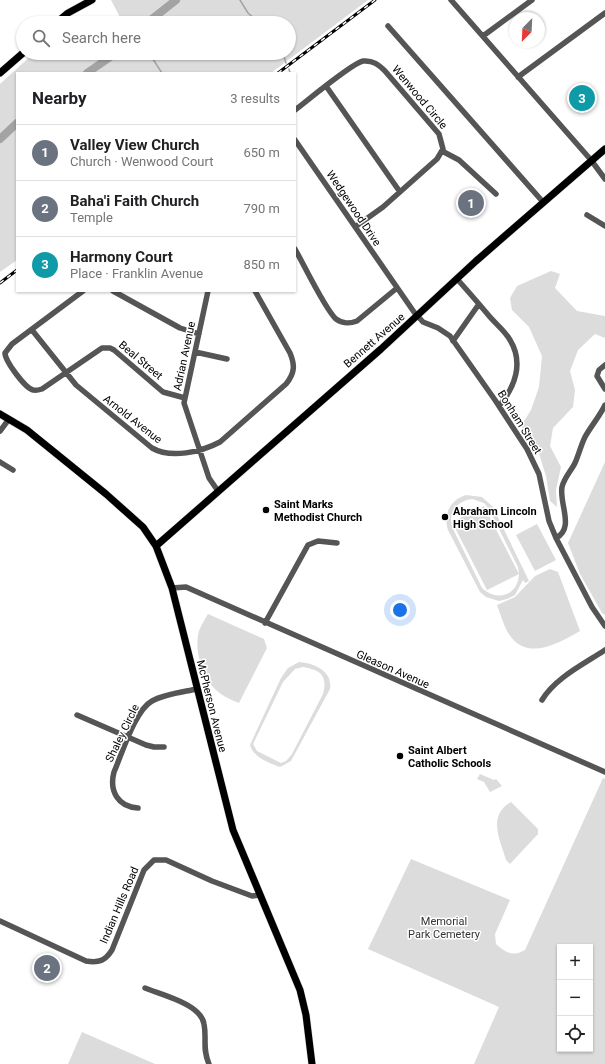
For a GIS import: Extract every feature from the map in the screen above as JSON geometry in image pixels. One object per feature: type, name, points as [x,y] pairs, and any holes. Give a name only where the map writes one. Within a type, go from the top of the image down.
[{"type":"main road","points":[[64,16],[92,0]]},
{"type":"main road","points":[[0,73],[16,58]]},
{"type":"main road","name":"Bennett Avenue","points":[[156,546],[417,316],[543,202],[605,149]]},
{"type":"main road","name":"McPherson Avenue","points":[[0,414],[27,430],[127,512],[148,534],[156,546],[172,588],[233,830],[300,990],[306,1016],[312,1064]]},
{"type":"street","points":[[451,0],[591,160],[605,179]]},
{"type":"street","points":[[482,36],[532,0]]},
{"type":"street","points":[[518,77],[605,13]]},
{"type":"street","points":[[388,26],[543,202]]},
{"type":"street","name":"Wenwood Circle","points":[[296,109],[326,86],[362,62],[376,63],[439,134],[443,144],[442,151]]},
{"type":"street","points":[[326,86],[400,192]]},
{"type":"street","name":"Wedgewood Drive","points":[[296,141],[417,316]]},
{"type":"street","points":[[355,227],[383,207],[437,159],[442,151],[459,160],[496,194]]},
{"type":"street","points":[[587,215],[605,226]]},
{"type":"street","points":[[296,251],[331,313],[341,322],[351,323],[357,321],[397,288]]},
{"type":"street","points":[[457,279],[510,340],[515,353],[517,364],[515,379],[508,395],[499,406]]},
{"type":"street","points":[[32,330],[82,292]]},
{"type":"street","points":[[115,292],[180,328],[199,334]]},
{"type":"street","name":"Adrian Avenue","points":[[208,292],[185,398],[185,410],[209,478],[218,491]]},
{"type":"street","name":"Arnold Avenue","points":[[32,330],[82,391],[156,450],[170,454],[199,450],[220,442],[286,384],[293,375],[294,363],[290,353],[256,292]]},
{"type":"street","points":[[453,341],[479,304]]},
{"type":"street","name":"Bonham Street","points":[[417,316],[426,324],[444,331],[453,341],[499,406],[527,449],[536,467],[548,518],[556,538],[592,607],[605,626]]},
{"type":"street","name":"Beal Street","points":[[32,330],[8,348],[5,352],[6,360],[30,389],[36,391],[42,389],[102,348],[110,348],[163,392],[185,398]]},
{"type":"street","points":[[195,352],[227,359]]},
{"type":"street","points":[[605,365],[598,370],[597,376],[605,389]]},
{"type":"street","points":[[556,538],[562,535],[564,530],[565,516],[561,496],[563,482],[575,462],[586,436],[605,405]]},
{"type":"street","points":[[0,431],[9,419]]},
{"type":"street","points":[[0,462],[13,470]]},
{"type":"street","points":[[265,623],[308,545],[318,541],[337,543]]},
{"type":"street","name":"Gleason Avenue","points":[[172,588],[186,587],[605,772]]},
{"type":"street","points":[[542,700],[557,684],[605,650]]},
{"type":"street","name":"Shaley Circle","points":[[138,808],[129,807],[118,799],[112,785],[114,772],[141,712],[149,702],[159,698],[197,689]]},
{"type":"street","points":[[77,714],[150,747],[164,746]]},
{"type":"street","name":"Indian Hills Road","points":[[0,922],[86,961],[100,962],[107,957],[112,950],[144,870],[154,860],[166,860],[173,862],[212,881],[252,896],[260,895]]},
{"type":"street","points":[[145,988],[170,997],[201,1014],[204,1025],[204,1049],[209,1064]]},
{"type":"green space","points":[[111,0],[368,0],[296,54],[296,16],[119,16]]},
{"type":"green space","points":[[26,60],[288,60],[272,72],[16,72],[16,261],[0,272],[0,84]]},
{"type":"green space","points":[[551,271],[560,274],[555,288],[577,311],[605,316],[605,338],[595,334],[578,350],[570,371],[575,390],[573,407],[553,428],[550,446],[561,467],[556,490],[557,507],[550,501],[546,476],[537,447],[521,426],[531,410],[539,387],[542,356],[529,327],[512,310],[510,298],[517,286]]},
{"type":"green space","points":[[605,462],[605,615],[602,613],[580,574],[568,543]]},
{"type":"green space","points":[[466,495],[482,497],[493,507],[529,581],[525,583],[523,580],[515,595],[499,601],[486,597],[480,592],[448,530],[446,518],[447,513],[452,504],[460,497]],"holes":[[[472,499],[484,503],[489,509],[518,567],[518,581],[511,592],[500,596],[494,595],[482,588],[452,527],[451,517],[455,508],[462,502]]]},
{"type":"green space","points":[[484,506],[519,574],[487,590],[452,522]]},
{"type":"green space","points":[[537,524],[556,560],[535,571],[516,535]]},
{"type":"green space","points":[[550,569],[558,572],[580,631],[561,641],[542,648],[523,646],[514,641],[507,631],[497,605],[515,597],[535,576]]},
{"type":"green space","points":[[208,614],[264,639],[267,648],[239,703],[216,690],[209,682],[202,668],[197,645],[200,629]]},
{"type":"green space","points":[[299,662],[316,666],[329,677],[330,689],[291,761],[280,767],[258,756],[254,753],[250,745],[281,678],[288,668]],"holes":[[[303,667],[321,674],[324,682],[323,694],[292,754],[286,761],[281,763],[257,751],[253,744],[283,682],[295,669]]]},
{"type":"green space","points":[[480,774],[494,780],[496,779],[502,786],[490,792],[484,782],[477,779]]},
{"type":"green space","name":"Memorial Park Cemetery","points":[[603,778],[605,779],[605,1064],[474,1064],[499,1007],[368,949],[411,859],[510,900],[495,934],[496,944],[506,952],[513,954],[525,950]]},
{"type":"green space","points":[[511,802],[538,829],[538,834],[510,864],[506,860],[501,844],[497,821],[499,814]]},
{"type":"green space","points":[[82,1032],[155,1064],[68,1064]]},
{"type":"waterway","points":[[156,16],[176,0]]},
{"type":"waterway","points":[[240,0],[251,16]]},
{"type":"waterway","points":[[88,72],[106,60]]},
{"type":"waterway","points":[[154,60],[161,72]]},
{"type":"waterway","points":[[0,139],[16,124]]},
{"type":"railway","points":[[296,59],[375,0]]},
{"type":"railway","points":[[279,72],[295,60]]},
{"type":"railway","points":[[0,283],[16,271]]},
{"type":"place","name":"Harmony Court","points":[[582,98]]},
{"type":"place","name":"Valley View Church","points":[[471,203]]},
{"type":"place","name":"Saint Marks Methodist Church","points":[[266,510]]},
{"type":"place","name":"Abraham Lincoln High School","points":[[445,517]]},
{"type":"place","name":"Saint Albert Catholic Schools","points":[[400,756]]},
{"type":"place","name":"Baha'i Faith Church","points":[[47,968]]}]
